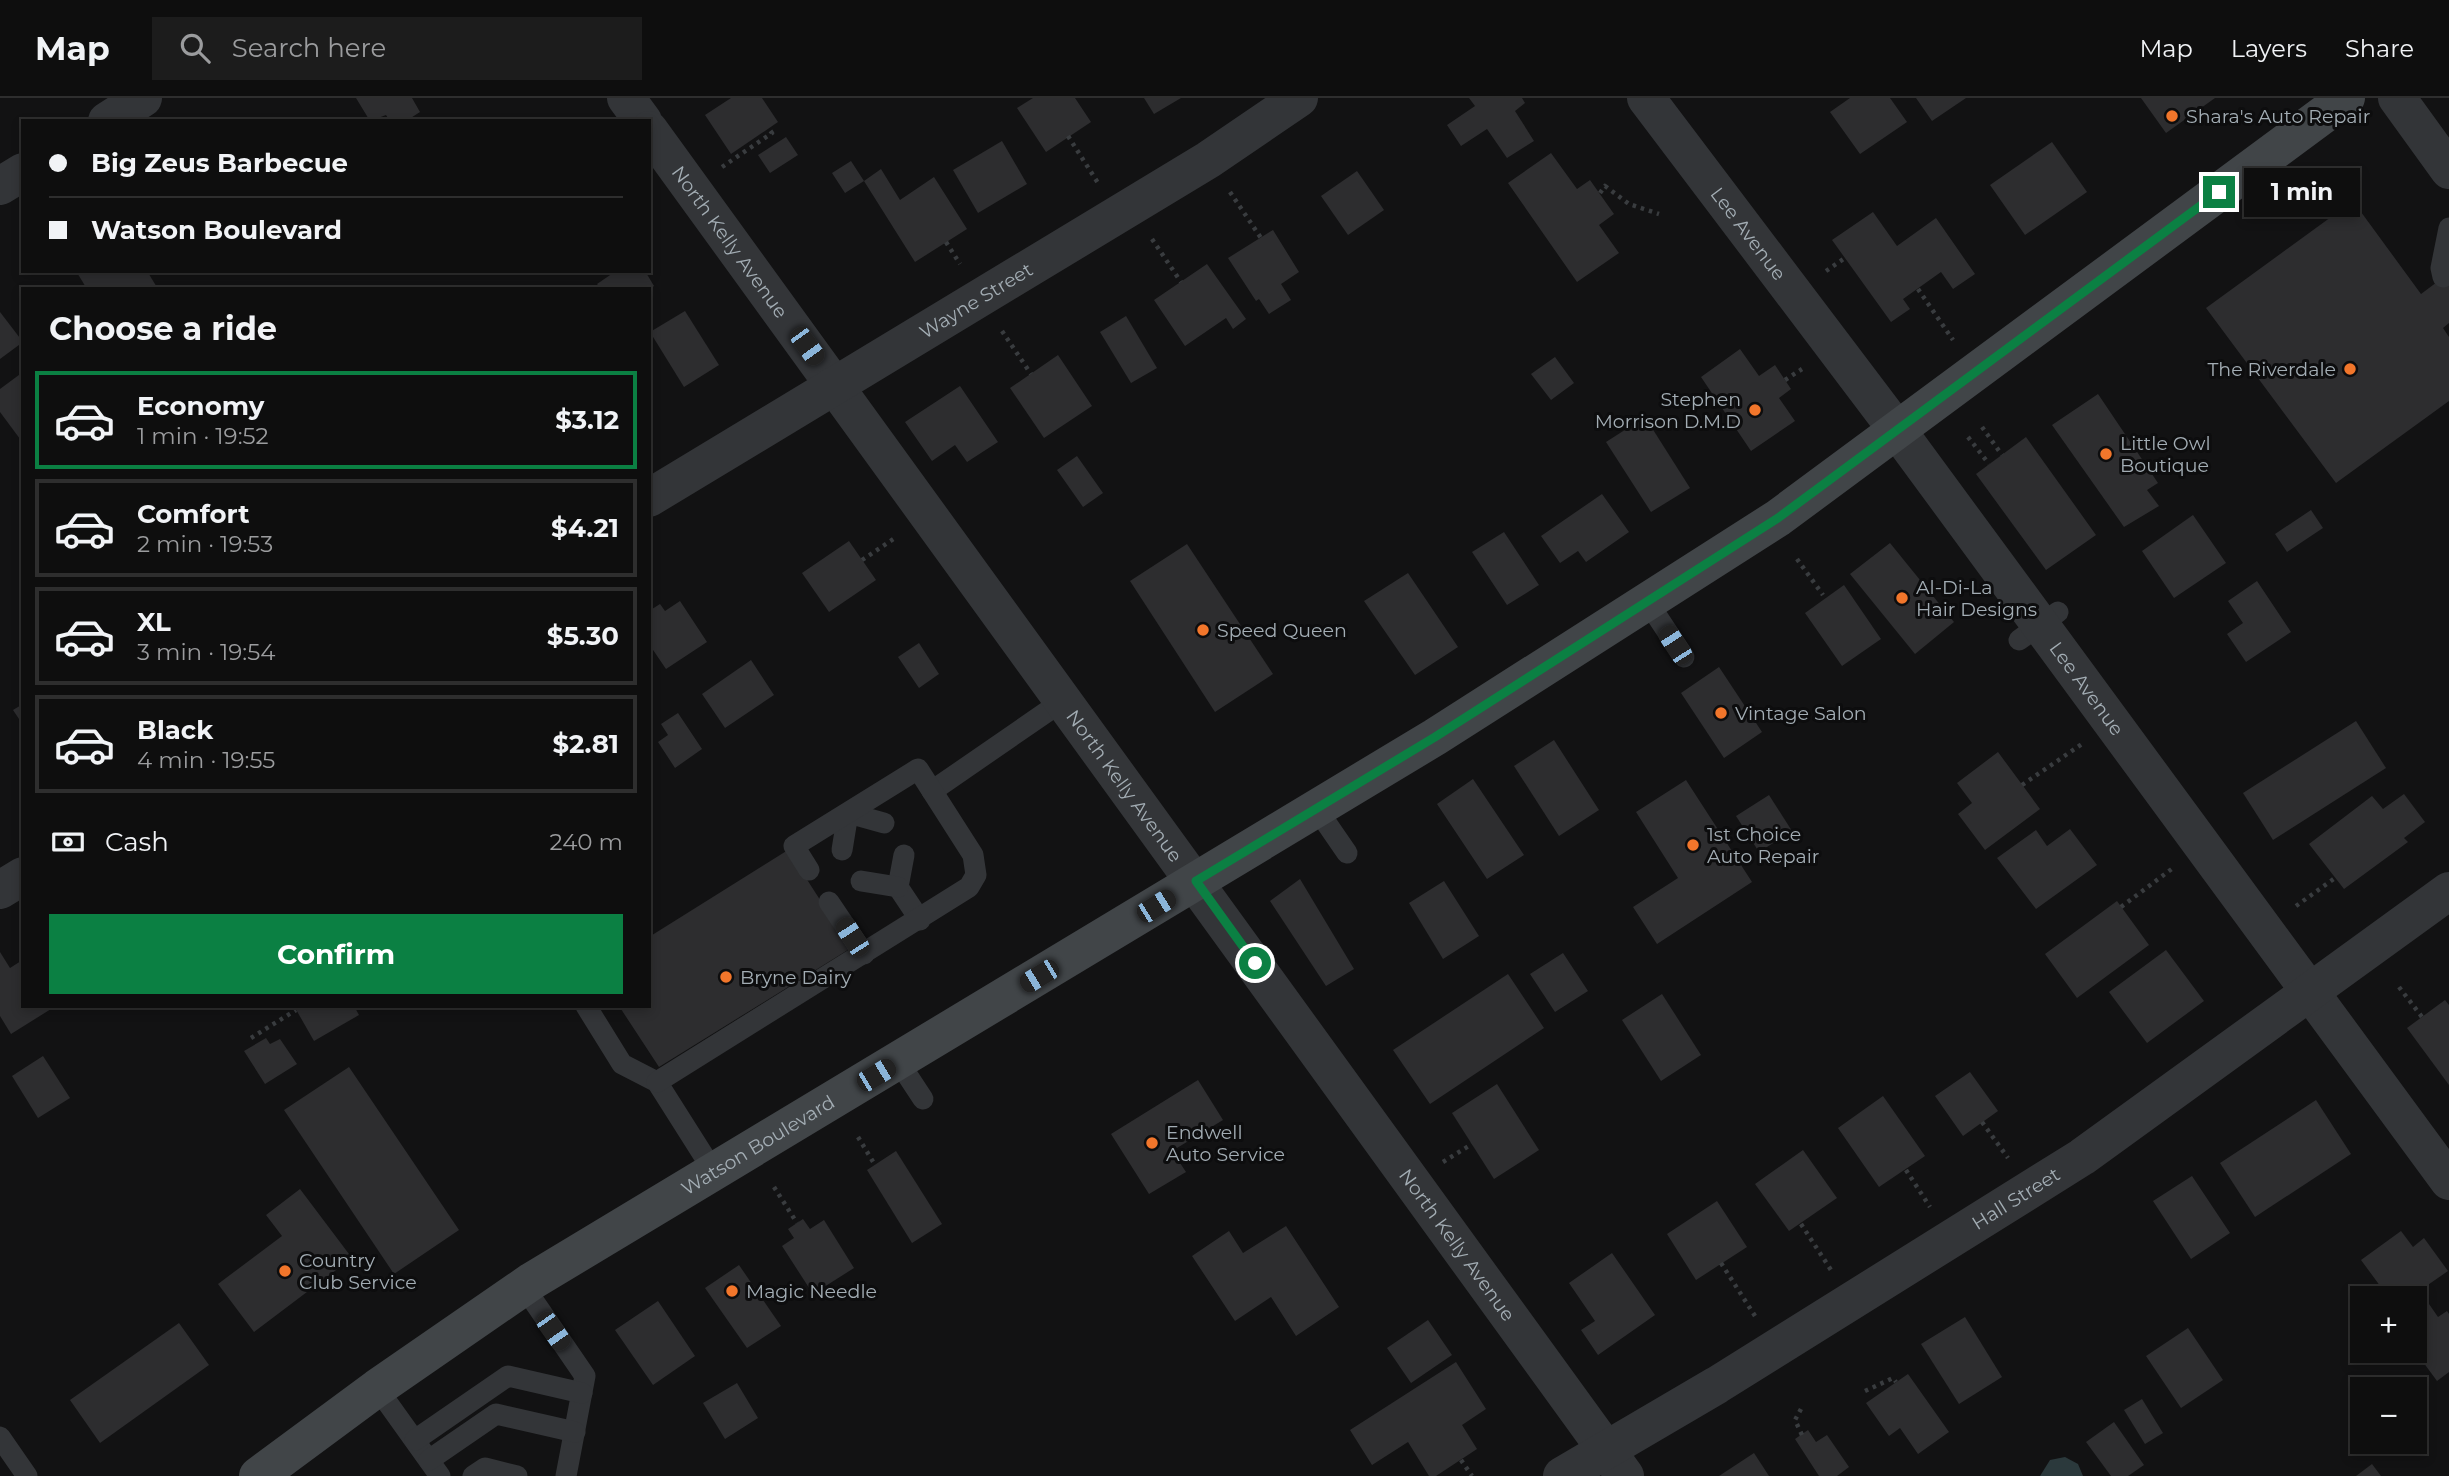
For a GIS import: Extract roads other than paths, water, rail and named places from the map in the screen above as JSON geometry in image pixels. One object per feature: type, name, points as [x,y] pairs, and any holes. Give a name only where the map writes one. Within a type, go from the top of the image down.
[{"type":"street","points":[[110,119],[143,98]]},
{"type":"street","name":"Wayne Street","points":[[651,497],[1208,160],[1299,98]]},
{"type":"street","name":"Lee Avenue","points":[[1646,98],[1897,430],[2449,1181]]},
{"type":"street","name":"Watson Boulevard","points":[[258,1476],[377,1388],[524,1287],[1316,808],[1778,518],[2346,98]]},
{"type":"street","points":[[2397,98],[2449,170]]},
{"type":"street","name":"North Kelly Avenue","points":[[651,126],[691,187],[1196,881],[1326,1045],[1615,1463]]},
{"type":"street","points":[[0,186],[21,173]]},
{"type":"street","points":[[0,890],[21,877]]},
{"type":"street","name":"Hall Street","points":[[1562,1476],[1615,1463],[1776,1349],[2082,1157],[2449,891]]},
{"type":"lane","points":[[2443,277],[2441,268],[2449,228]]},
{"type":"lane","points":[[1647,601],[1684,657]]},
{"type":"lane","points":[[932,791],[1064,700]]},
{"type":"lane","points":[[657,1082],[970,887],[976,876],[973,855],[918,769],[794,846],[808,870]]},
{"type":"lane","points":[[1316,808],[1347,853]]},
{"type":"lane","points":[[848,813],[884,823]]},
{"type":"lane","points":[[842,850],[848,813]]},
{"type":"lane","points":[[904,855],[898,887],[920,919]]},
{"type":"lane","points":[[861,881],[898,887]]},
{"type":"lane","points":[[829,902],[864,954]]},
{"type":"lane","points":[[587,1008],[622,1064],[657,1082],[714,1172]]},
{"type":"lane","points":[[898,1061],[923,1099]]},
{"type":"lane","points":[[524,1287],[585,1376],[566,1476]]},
{"type":"lane","points":[[415,1440],[508,1376],[582,1393]]},
{"type":"lane","points":[[377,1388],[434,1468],[496,1414],[575,1432]]},
{"type":"lane","points":[[0,1437],[27,1476]]},
{"type":"lane","points":[[473,1476],[485,1468],[517,1476]]},
{"type":"place","name":"Shara's Auto Repair","points":[[2172,116]]},
{"type":"place","name":"The Riverdale","points":[[2350,369]]},
{"type":"place","name":"Stephen Morrison D.M.D","points":[[1755,410]]},
{"type":"place","name":"Little Owl Boutique","points":[[2106,454]]},
{"type":"place","name":"Al-Di-La Hair Designs","points":[[1902,598]]},
{"type":"place","name":"Speed Queen","points":[[1203,630]]},
{"type":"place","name":"Vintage Salon","points":[[1721,713]]},
{"type":"place","name":"1st Choice Auto Repair","points":[[1693,845]]},
{"type":"place","name":"Bryne Dairy","points":[[726,977]]},
{"type":"place","name":"Endwell Auto Service","points":[[1152,1143]]},
{"type":"place","name":"Country Club Service","points":[[285,1271]]},
{"type":"place","name":"Magic Needle","points":[[732,1291]]}]
